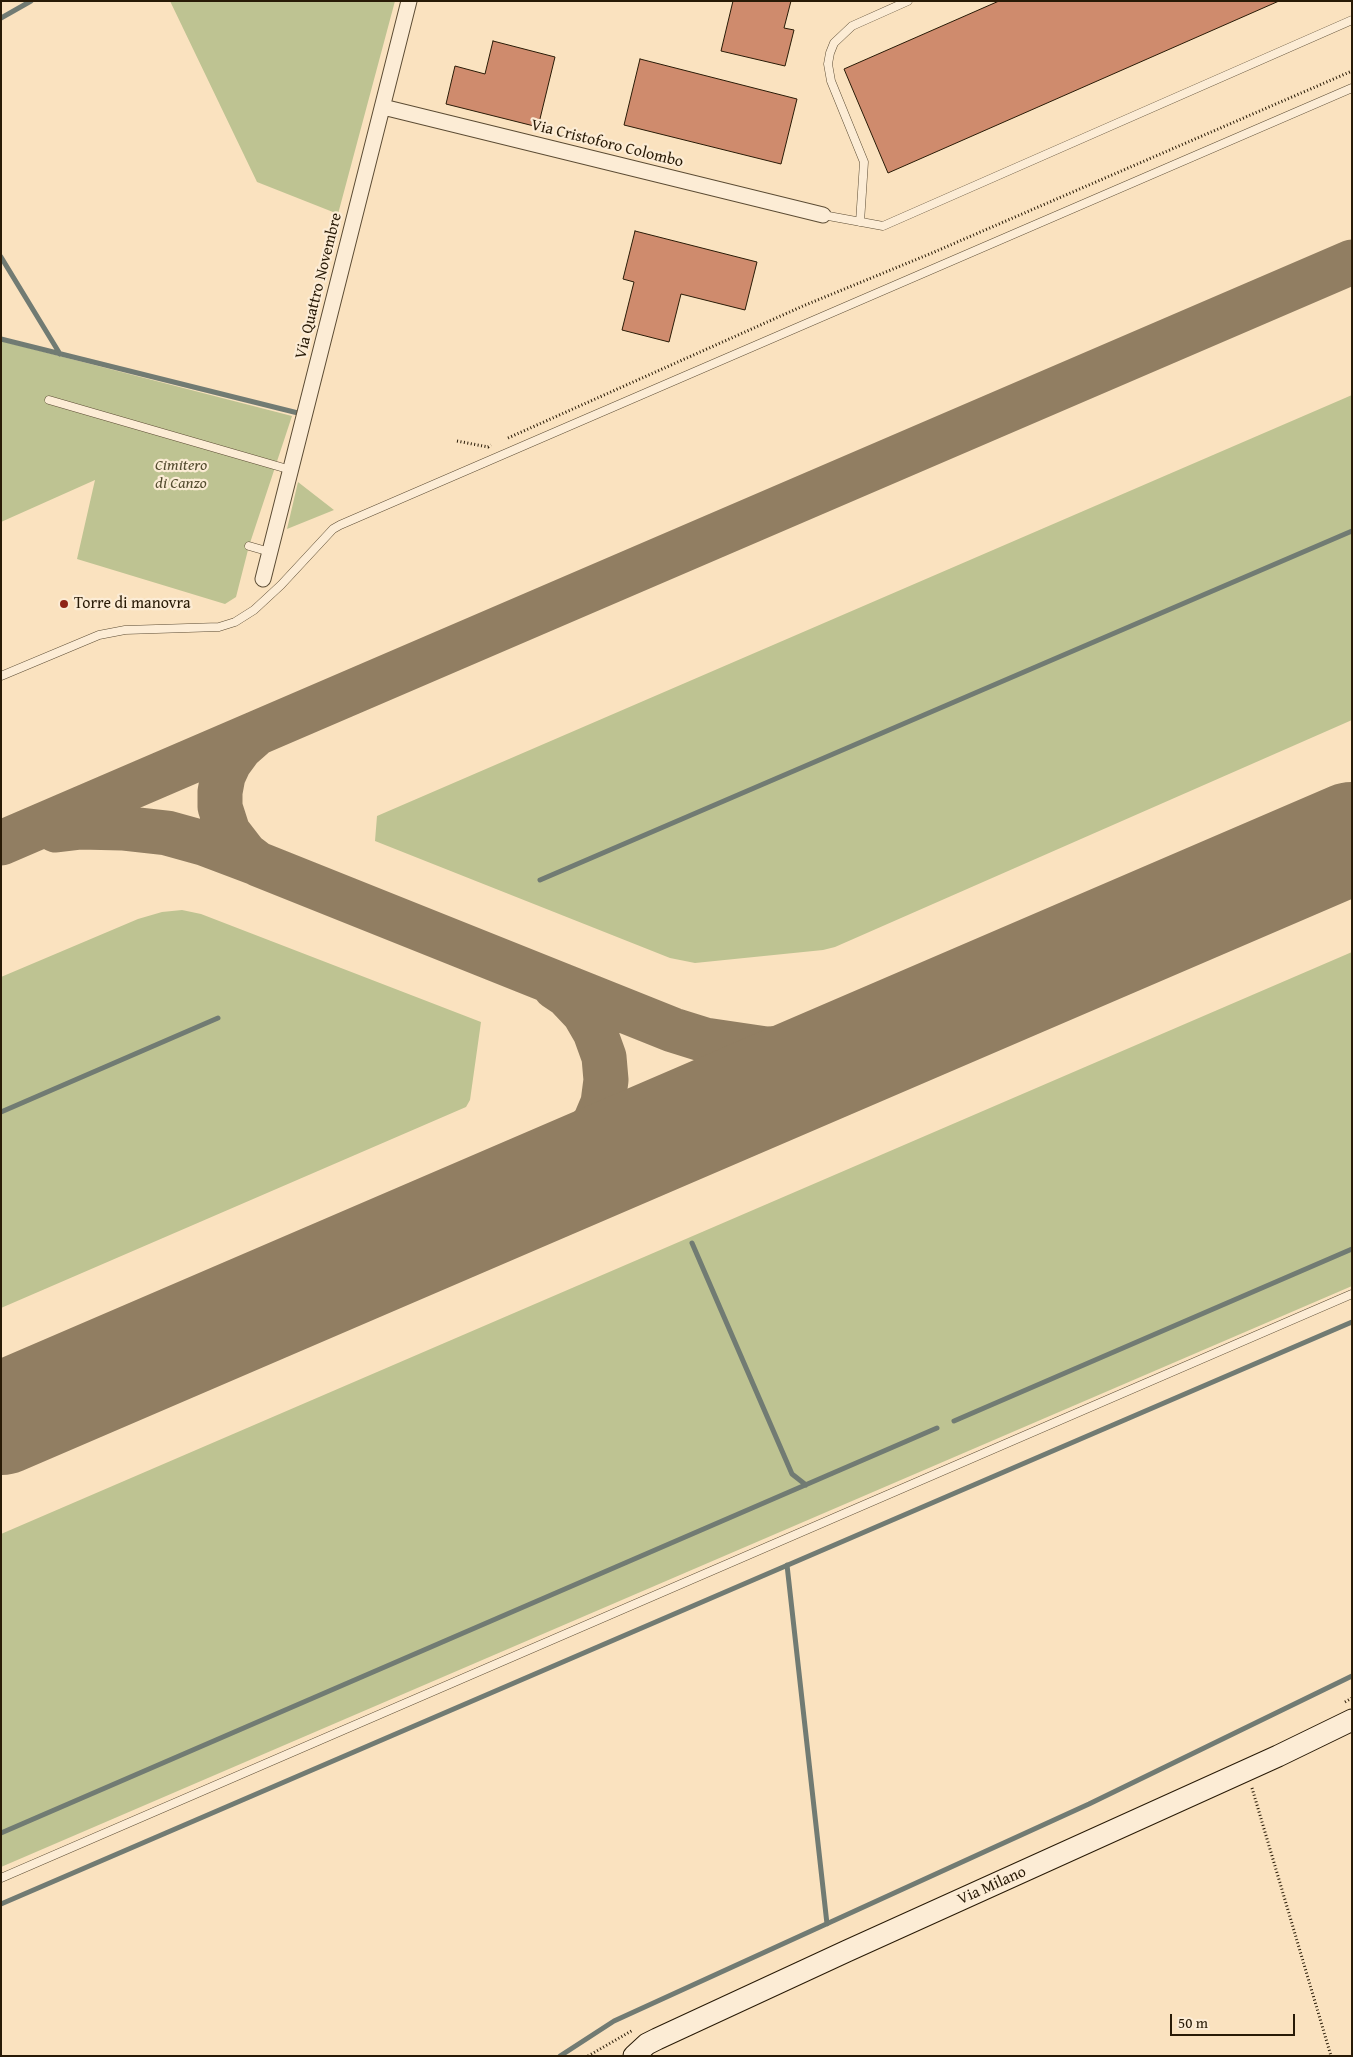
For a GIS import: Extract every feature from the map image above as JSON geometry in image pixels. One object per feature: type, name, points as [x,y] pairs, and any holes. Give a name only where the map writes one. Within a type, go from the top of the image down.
[{"type":"street","name":"Via Quattro Novembre","points":[[263,579],[409,1]]},
{"type":"street","name":"Via Cristoforo Colombo","points":[[383,107],[823,215]]},
{"type":"street","name":"Via Milano","points":[[634,2056],[647,2044],[657,2039],[1247,1770],[1352,1720]]},
{"type":"lane","points":[[860,222],[864,162],[831,81],[828,64],[830,54],[834,43],[852,26],[908,1]]},
{"type":"lane","points":[[823,215],[883,226],[1352,20]]},
{"type":"lane","points":[[1,676],[99,635],[125,630],[219,627],[235,622],[254,610],[333,529],[340,525],[1352,88]]},
{"type":"lane","points":[[49,400],[291,470]]},
{"type":"lane","points":[[250,546],[270,552]]},
{"type":"lane","points":[[263,579],[272,593]]},
{"type":"lane","points":[[1,1878],[1352,1294]]},
{"type":"path","points":[[506,438],[803,306],[932,253],[1352,71]]},
{"type":"path","points":[[457,441],[488,446],[497,442]]},
{"type":"path","points":[[1247,1770],[1331,2056]]},
{"type":"green space","points":[[170,1],[395,1],[338,214],[257,182]]},
{"type":"green space","name":"Cimitero di Canzo","points":[[1,341],[292,416],[249,546],[236,597],[225,604],[77,559],[95,480],[1,522]]},
{"type":"green space","points":[[1352,395],[1352,720],[835,947],[823,950],[695,963],[670,958],[375,841],[377,816]]},
{"type":"green space","points":[[298,482],[334,510],[287,529]]},
{"type":"green space","points":[[182,910],[201,914],[481,1022],[470,1100],[466,1107],[1,1308],[1,977],[138,919],[162,912]]},
{"type":"green space","points":[[1352,952],[1352,1286],[1,1867],[1,1534]]},
{"type":"building","points":[[733,1],[791,1],[784,28],[794,30],[785,66],[721,51]]},
{"type":"building","points":[[999,1],[1279,1],[888,173],[844,69]]},
{"type":"building","points":[[493,41],[555,57],[538,127],[446,104],[455,66],[485,74]]},
{"type":"building","points":[[640,59],[797,99],[781,164],[624,125]]},
{"type":"building","points":[[635,231],[757,262],[745,310],[681,294],[669,342],[622,330],[634,282],[623,279]]},
{"type":"waterway","points":[[1,18],[31,1]]},
{"type":"waterway","points":[[1,257],[60,354]]},
{"type":"waterway","points":[[1,339],[298,413]]},
{"type":"waterway","points":[[540,880],[1352,531]]},
{"type":"waterway","points":[[1,1112],[218,1018]]},
{"type":"waterway","points":[[692,1243],[792,1474],[806,1485]]},
{"type":"waterway","points":[[954,1421],[1352,1249]]},
{"type":"waterway","points":[[1,1904],[1352,1322]]},
{"type":"waterway","points":[[1,1833],[937,1428]]},
{"type":"waterway","points":[[787,1565],[827,1924]]},
{"type":"waterway","points":[[560,2056],[614,2021],[1089,1804],[1352,1676]]},
{"type":"taxiway","points":[[1,843],[1352,262]]},
{"type":"taxiway","points":[[257,733],[240,748],[229,763],[223,776],[220,807],[228,832],[245,854],[258,864],[673,1030],[705,1040],[766,1049],[825,1047],[894,1035]]},
{"type":"taxiway","points":[[56,830],[81,827],[122,828],[167,833],[203,843],[256,863]]},
{"type":"taxiway","points":[[517,1197],[549,1173],[573,1149],[595,1122],[603,1103],[606,1080],[604,1057],[595,1032],[584,1013],[567,995],[555,987]]},
{"type":"runway","points":[[1,1419],[1352,838]]},
{"type":"place","name":"Torre di manovra","points":[[64,604]]}]
